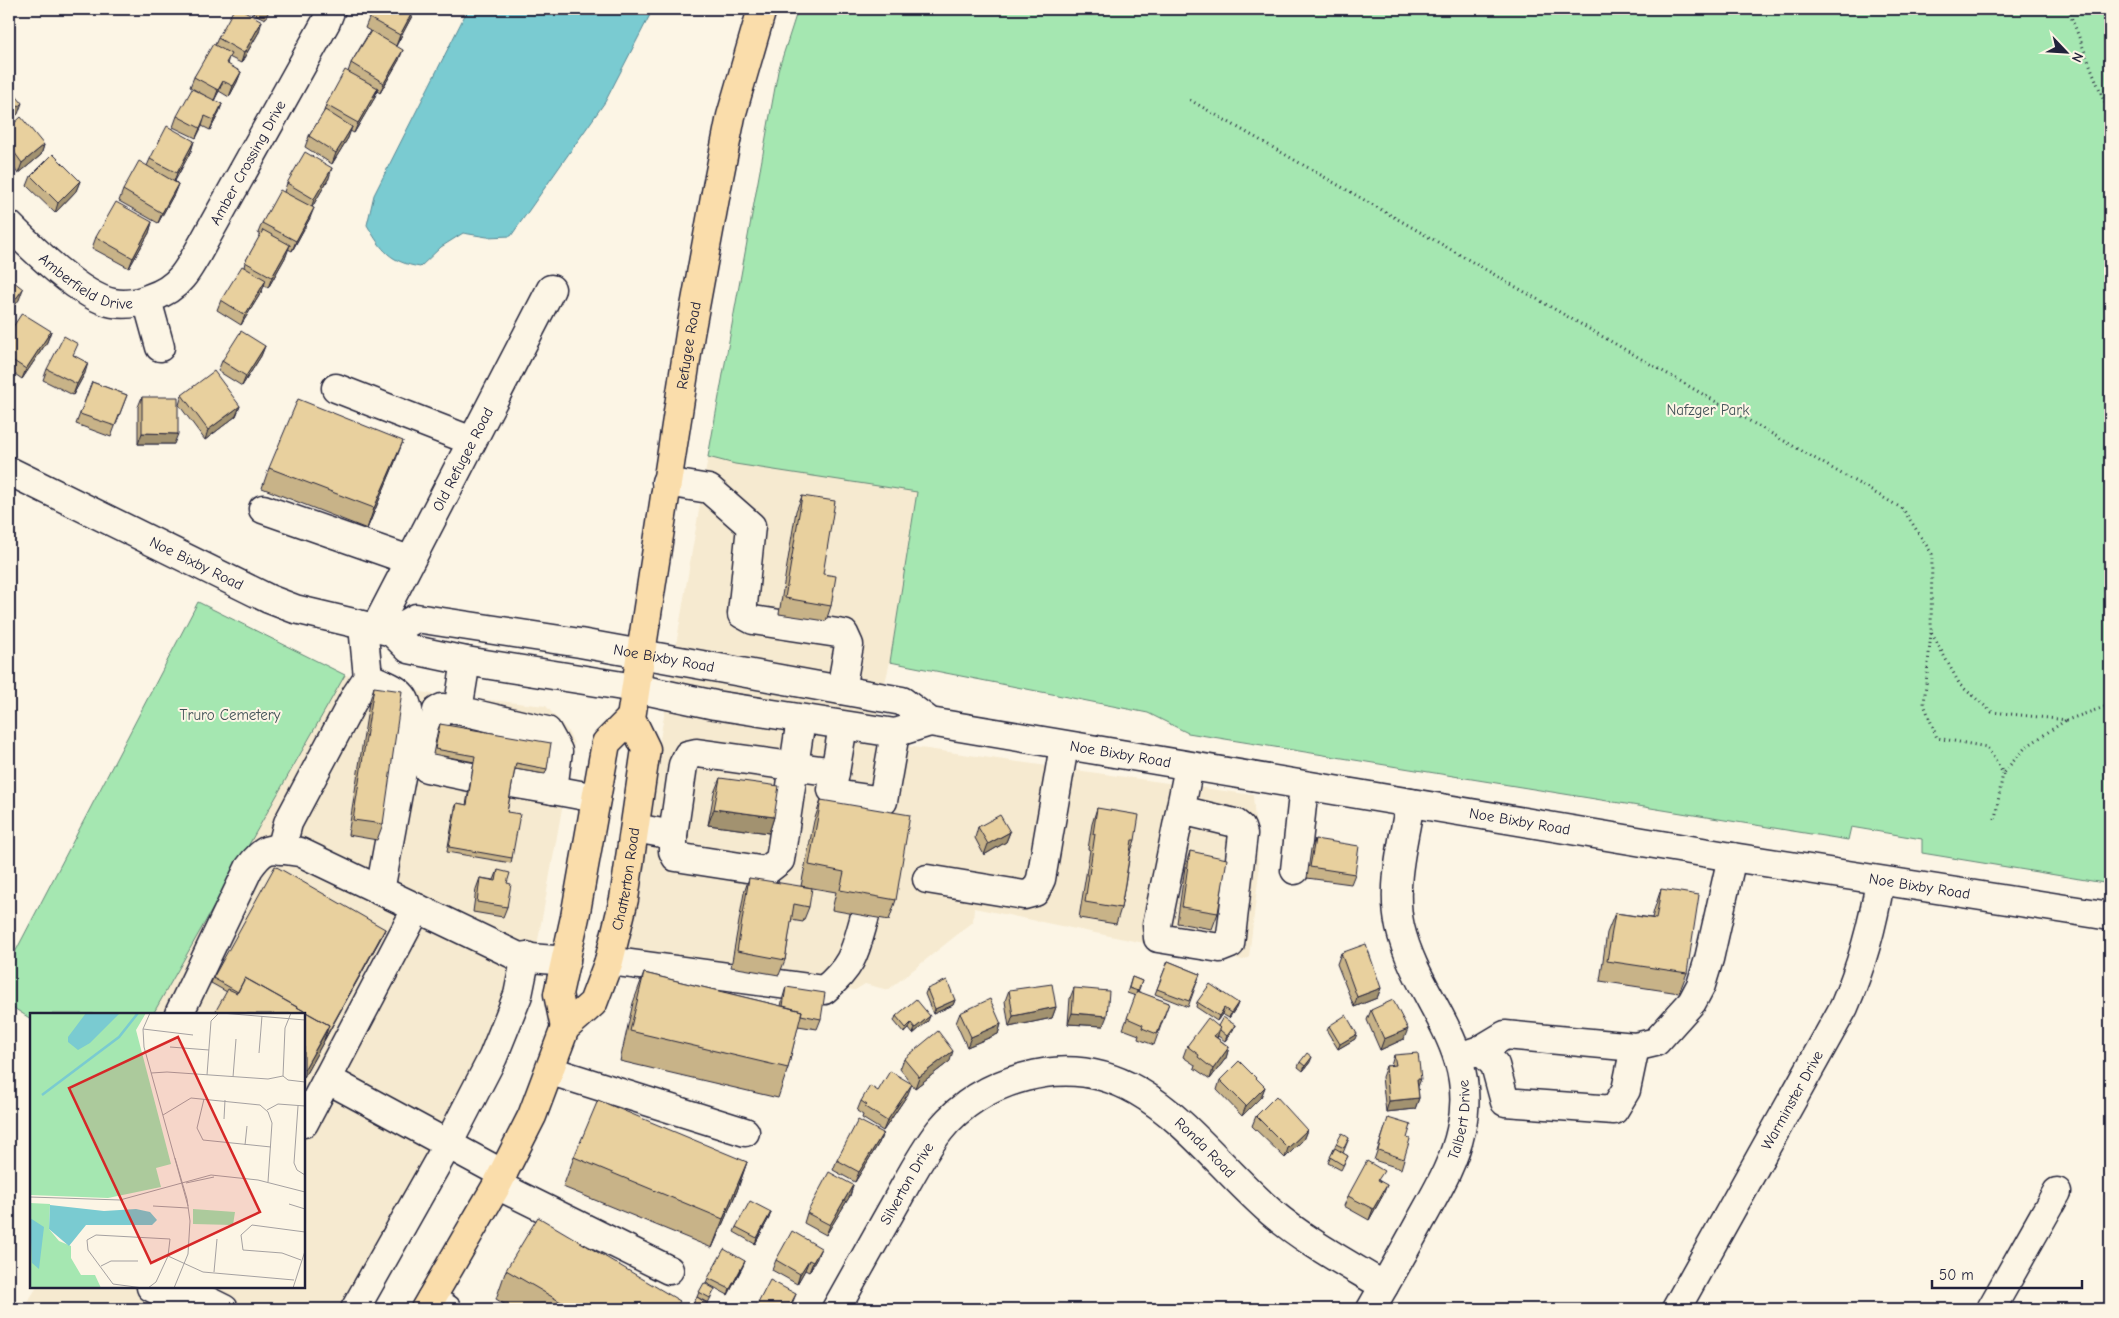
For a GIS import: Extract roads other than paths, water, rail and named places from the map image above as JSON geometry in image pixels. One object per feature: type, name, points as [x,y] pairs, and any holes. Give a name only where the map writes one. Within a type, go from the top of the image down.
[{"type":"main road","name":"Refugee Road","points":[[635,688],[666,482],[717,187],[731,116],[762,9]]},
{"type":"main road","points":[[434,1306],[532,1116],[551,1071],[565,1028],[558,994],[566,961],[606,743],[631,718],[635,688]]},
{"type":"main road","name":"Chatterton Road","points":[[565,1028],[593,1003],[609,961],[624,899],[646,749],[631,718]]},
{"type":"street","name":"Amber Crossing Drive","points":[[147,300],[169,289],[181,278],[197,254],[326,22],[330,9]]},
{"type":"street","name":"Amberfield Drive","points":[[9,225],[50,266],[98,298],[112,303],[127,304],[147,300]]},
{"type":"street","name":"Old Refugee Road","points":[[377,629],[409,560],[550,289]]},
{"type":"street","points":[[147,300],[160,347]]},
{"type":"street","points":[[336,388],[472,441]]},
{"type":"street","name":"Noe Bixby Road","points":[[9,472],[269,599],[295,609],[377,629],[410,649],[466,661],[635,688],[843,726],[895,733],[930,722]]},
{"type":"street","points":[[666,482],[709,489],[751,526],[742,614],[753,620],[844,634],[849,645],[841,690]]},
{"type":"street","points":[[263,509],[409,560]]},
{"type":"street","name":"Noe Bixby Road","points":[[377,629],[416,618],[640,654],[902,701],[930,722],[1064,746],[1732,857],[2110,916]]},
{"type":"street","points":[[281,850],[288,823],[356,695],[368,677],[377,629]]},
{"type":"street","points":[[458,710],[466,661]]},
{"type":"street","points":[[368,677],[395,689],[406,698],[410,710],[410,728],[380,890]]},
{"type":"street","points":[[471,776],[427,768],[437,711],[442,708],[547,731],[558,750],[554,790]]},
{"type":"street","points":[[802,719],[795,766],[780,860],[766,871],[676,857],[673,851],[673,835],[683,765],[688,756],[697,753],[795,766],[835,772]]},
{"type":"street","points":[[843,726],[832,790],[881,812],[895,733]]},
{"type":"street","points":[[927,879],[1024,895],[1035,892],[1041,880],[1064,746]]},
{"type":"street","points":[[1181,810],[1234,823],[1241,828],[1243,834],[1230,944],[1220,948],[1158,938],[1157,925],[1189,767]]},
{"type":"street","points":[[511,783],[596,798]]},
{"type":"street","points":[[1295,870],[1304,786]]},
{"type":"street","name":"Talbert Drive","points":[[1371,1309],[1450,1168],[1462,1129],[1469,1053],[1448,1028],[1411,961],[1400,926],[1397,890],[1410,803]]},
{"type":"street","points":[[635,828],[673,835]]},
{"type":"street","points":[[180,1013],[249,868],[261,852],[273,849],[300,852],[519,957],[526,956],[566,961]]},
{"type":"street","points":[[1469,1053],[1505,1035],[1635,1047],[1656,1042],[1692,1002],[1701,985],[1709,959],[1732,857]]},
{"type":"street","name":"Warminster Drive","points":[[1676,1309],[1844,1007],[1860,969],[1869,938],[1880,880]]},
{"type":"street","points":[[305,1121],[417,908]]},
{"type":"street","points":[[609,961],[824,990],[841,975],[852,959],[864,916]]},
{"type":"street","points":[[355,1309],[448,1144],[492,1056],[518,996],[526,956]]},
{"type":"street","points":[[1469,1053],[1495,1065],[1505,1102],[1614,1110],[1626,1090],[1635,1047]]},
{"type":"street","points":[[551,1071],[745,1132]]},
{"type":"street","name":"Ronda Road","points":[[1004,1083],[1035,1075],[1065,1071],[1097,1075],[1126,1084],[1149,1096],[1177,1119],[1272,1213],[1314,1244],[1384,1286]]},
{"type":"street","points":[[327,1079],[448,1144],[500,1179],[669,1270]]},
{"type":"street","name":"Silverton Drive","points":[[836,1309],[924,1151],[959,1110],[1004,1083]]},
{"type":"street","points":[[1991,1309],[2057,1192]]},
{"type":"street","points":[[154,1288],[182,1303],[216,1299]]},
{"type":"water","points":[[468,9],[653,9],[605,102],[511,236],[487,237],[463,233],[441,247],[420,267],[410,265],[388,254],[377,242],[367,225],[374,195]]},
{"type":"park label","name":"Nafzger Park","points":[[1708,410]]},
{"type":"park label","name":"Truro Cemetery","points":[[230,715]]}]
